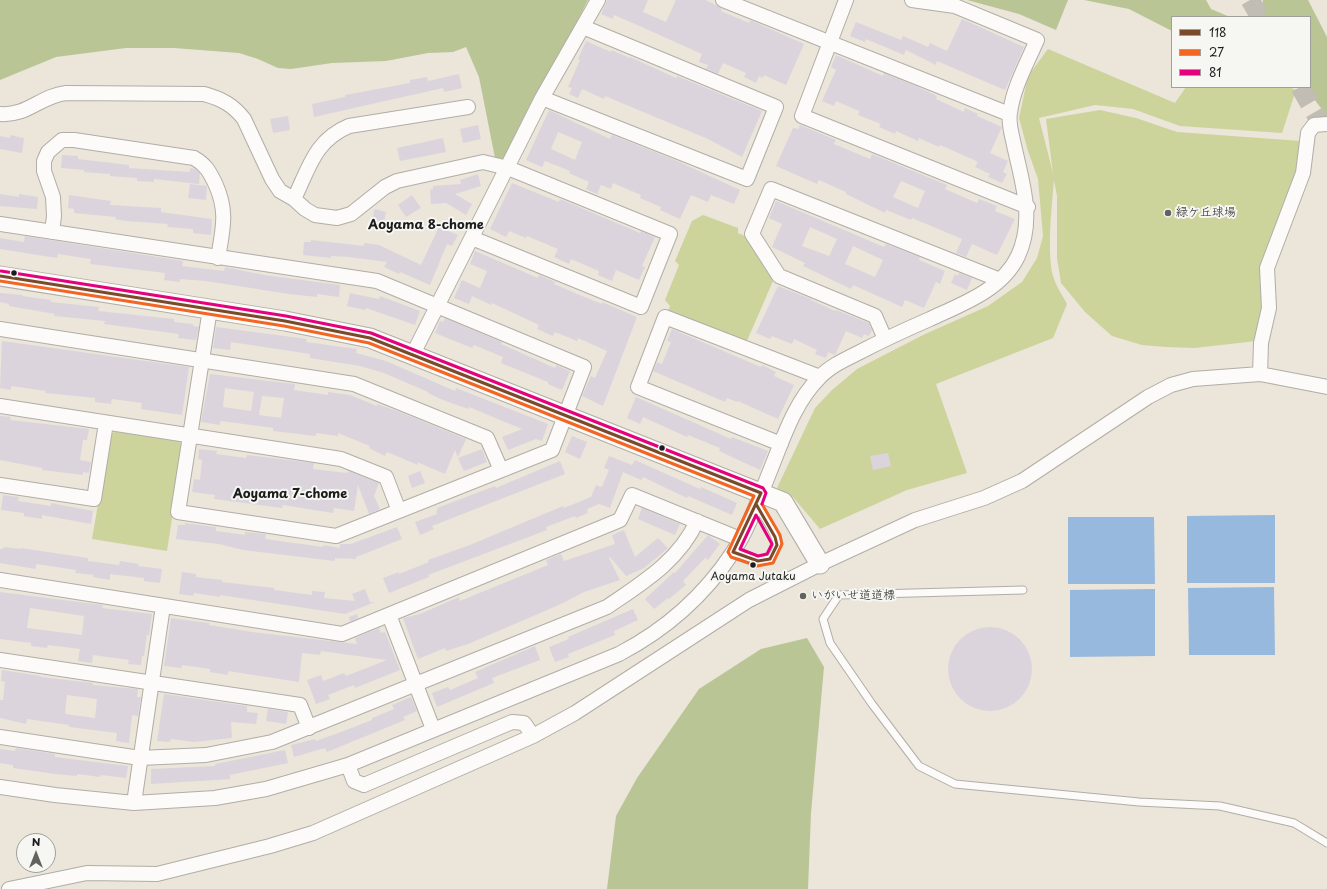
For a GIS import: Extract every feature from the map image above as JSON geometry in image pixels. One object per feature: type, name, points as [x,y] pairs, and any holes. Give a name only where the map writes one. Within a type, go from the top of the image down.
[{"type":"street","points":[[413,354],[542,98],[598,0]]},
{"type":"street","points":[[723,0],[1009,114]]},
{"type":"street","points":[[846,0],[828,42],[802,116],[1028,207]]},
{"type":"street","points":[[0,787],[134,803],[215,798],[266,789],[348,765],[612,657],[641,642],[681,612],[713,578],[733,552],[759,498],[796,408],[820,377],[842,361],[885,339],[979,296],[1000,280],[1014,265],[1019,254],[1026,228],[1028,207],[1010,128],[1009,114],[1017,88],[1036,40],[955,6],[912,0]]},
{"type":"street","points":[[542,98],[747,179],[776,107],[583,27]]},
{"type":"street","points":[[0,114],[18,114],[56,94],[66,93],[204,94],[225,101],[238,112],[244,120],[272,179],[280,191],[294,199],[305,210],[315,215],[337,218],[351,214],[385,187],[414,176],[483,162],[508,168],[670,234],[641,307],[472,238]]},
{"type":"street","points":[[294,199],[319,148],[337,131],[349,126],[468,106]]},
{"type":"street","points":[[1260,374],[1261,343],[1269,308],[1267,268],[1303,173],[1308,133],[1314,125],[1327,124]]},
{"type":"street","points":[[52,232],[54,216],[53,197],[44,171],[44,161],[48,152],[62,140],[74,140],[194,158],[208,168],[222,201],[224,219],[218,258]]},
{"type":"street","points":[[885,339],[876,316],[779,276],[752,234],[771,189],[1000,280]]},
{"type":"street","points":[[0,224],[377,281],[584,367],[552,450],[336,536],[178,512],[210,309]]},
{"type":"street","points":[[0,276],[285,321],[370,338],[566,414],[759,498],[783,502],[820,564]]},
{"type":"street","points":[[781,444],[638,387],[665,317],[820,377]]},
{"type":"street","points":[[0,329],[354,384],[487,438],[501,470]]},
{"type":"street","points":[[9,889],[86,873],[157,874],[270,846],[313,833],[533,736],[575,713],[749,600],[820,564],[915,520],[984,498],[1022,481],[1148,397],[1171,385],[1193,379],[1260,374],[1327,387]]},
{"type":"street","points":[[0,406],[341,459],[386,477],[398,511]]},
{"type":"street","points":[[0,485],[94,499],[106,423]]},
{"type":"street","points":[[0,580],[342,634],[620,520],[632,496],[740,538]]},
{"type":"street","points":[[0,737],[140,758],[206,755],[272,742],[415,683],[607,607],[648,579],[674,557],[691,536],[697,521]]},
{"type":"street","points":[[134,803],[163,606]]},
{"type":"street","points":[[389,615],[433,729]]},
{"type":"street","points":[[0,660],[300,705],[309,728]]},
{"type":"street","points":[[348,765],[354,782],[364,785],[512,722],[524,723],[533,736]]},
{"type":"lane","points":[[733,552],[758,561],[770,559],[775,552],[777,546],[776,537],[759,498]]},
{"type":"lane","points":[[1023,590],[839,595],[823,619],[830,644],[872,704],[919,766],[955,784],[1139,802],[1220,806],[1294,823],[1327,843]]},
{"type":"green space","points":[[0,0],[588,0],[508,156],[500,159],[495,158],[479,77],[466,47],[453,52],[428,53],[386,61],[332,63],[291,69],[278,68],[258,59],[239,53],[174,48],[126,48],[56,57],[0,80]]},
{"type":"green space","points":[[967,0],[1068,0],[1056,30],[1019,14]]},
{"type":"green space","points":[[1084,0],[1206,0],[1211,9],[1228,16],[1171,16],[1171,30],[1129,9]]},
{"type":"green space","points":[[1263,0],[1308,0],[1327,37],[1327,116],[1306,88],[1311,88],[1311,16],[1260,16]]},
{"type":"green space","points":[[1048,49],[1175,103],[1185,88],[1291,88],[1296,90],[1282,133],[1180,126],[1133,109],[1095,105],[1039,118],[1053,173],[1046,119],[1100,110],[1136,118],[1177,132],[1301,141],[1295,174],[1260,268],[1262,315],[1256,341],[1195,348],[1166,347],[1142,345],[1112,336],[1085,312],[1061,283],[1057,258],[1057,196],[1054,180],[1050,230],[1050,258],[1054,279],[1067,304],[1053,338],[936,384],[967,473],[907,490],[820,529],[793,497],[777,488],[815,408],[832,390],[857,369],[923,335],[988,306],[1022,282],[1037,258],[1043,236],[1038,179],[1028,151],[1019,118],[1028,76]]},
{"type":"green space","points":[[703,215],[738,228],[738,233],[745,236],[773,281],[746,343],[668,311],[670,306],[665,300],[679,265],[675,261],[692,221]]},
{"type":"green space","points":[[116,431],[177,439],[183,446],[167,551],[92,539],[110,435]]},
{"type":"green space","points":[[807,638],[824,667],[811,813],[808,889],[607,889],[616,816],[637,778],[699,689],[761,649]]},
{"type":"water","points":[[1275,515],[1275,583],[1187,583],[1187,516]]},
{"type":"water","points":[[1068,517],[1154,517],[1155,584],[1068,584]]},
{"type":"water","points":[[1274,587],[1275,655],[1189,655],[1188,588]]},
{"type":"water","points":[[1155,589],[1155,656],[1070,657],[1070,590]]},
{"type":"building","points":[[607,0],[648,0],[643,12],[666,22],[676,0],[705,0],[722,9],[721,11],[749,23],[750,20],[804,44],[786,85],[764,75],[763,78],[759,76],[756,83],[744,77],[746,73],[723,63],[718,74],[706,69],[708,65],[699,62],[702,54],[614,15],[613,19],[601,14]]},
{"type":"building","points":[[962,19],[1024,47],[1005,90],[937,61],[936,65],[906,50],[904,55],[866,39],[865,42],[850,36],[856,22],[901,40],[903,36],[928,47],[930,43],[947,51]]},
{"type":"building","points":[[586,41],[611,52],[611,50],[630,57],[676,78],[677,76],[762,111],[742,157],[708,139],[605,96],[604,99],[582,89],[578,98],[569,94],[572,88],[568,87],[580,60],[578,59]]},
{"type":"building","points":[[836,55],[883,76],[884,73],[916,86],[937,96],[936,99],[964,112],[965,108],[978,114],[977,116],[1002,127],[990,153],[1008,161],[1003,172],[1007,174],[1002,183],[988,177],[990,174],[975,167],[978,162],[972,159],[940,145],[939,147],[919,138],[918,141],[896,131],[895,134],[879,127],[881,124],[858,115],[859,111],[836,101],[834,106],[822,101],[836,70],[831,67]]},
{"type":"building","points":[[459,74],[462,88],[444,92],[443,88],[314,117],[312,104],[345,97],[345,95],[410,83],[410,80],[427,77],[428,81]]},
{"type":"building","points":[[549,110],[610,139],[612,135],[675,160],[740,190],[734,204],[711,195],[708,202],[691,195],[680,219],[660,210],[661,207],[640,198],[641,195],[613,183],[611,189],[601,185],[597,194],[586,189],[589,182],[569,173],[570,171],[545,161],[542,167],[526,160]],"holes":[[[558,132],[582,142],[575,160],[551,149]]]},
{"type":"building","points":[[288,116],[290,130],[273,133],[270,119]]},
{"type":"building","points":[[478,125],[481,139],[463,143],[460,129]]},
{"type":"building","points":[[800,125],[836,140],[834,144],[870,159],[872,154],[947,185],[945,189],[977,203],[979,199],[997,206],[995,211],[1015,219],[997,255],[972,244],[966,257],[956,253],[962,239],[912,218],[911,220],[886,210],[885,213],[846,194],[846,192],[819,180],[817,184],[776,166],[793,128],[798,129]],"holes":[[[901,181],[925,191],[918,208],[893,197]]]},
{"type":"building","points":[[10,135],[24,138],[22,153],[0,149],[0,136],[10,138]]},
{"type":"building","points":[[443,138],[446,152],[400,161],[397,148]]},
{"type":"building","points":[[62,155],[78,156],[78,159],[129,165],[129,168],[190,172],[190,168],[195,169],[200,173],[199,184],[154,179],[154,182],[137,181],[137,178],[110,176],[110,174],[61,168]]},
{"type":"building","points":[[478,174],[481,186],[455,194],[472,204],[466,215],[446,203],[431,204],[430,190],[433,189],[433,186],[461,184],[460,180]]},
{"type":"building","points":[[512,183],[559,202],[560,199],[640,233],[641,231],[655,237],[642,266],[645,267],[639,280],[616,270],[612,281],[598,275],[599,271],[571,259],[569,264],[554,257],[558,249],[527,236],[526,238],[509,231],[506,237],[490,229]]},
{"type":"building","points":[[190,184],[207,186],[206,200],[188,198]]},
{"type":"building","points":[[0,194],[19,197],[19,194],[38,197],[37,209],[0,206]]},
{"type":"building","points":[[69,195],[111,201],[110,205],[161,208],[161,212],[212,219],[211,235],[193,233],[193,229],[167,227],[168,224],[126,221],[115,219],[116,217],[74,213],[74,209],[68,208]]},
{"type":"building","points":[[412,195],[421,208],[406,217],[398,205]]},
{"type":"building","points":[[776,201],[884,247],[886,244],[920,257],[919,260],[945,271],[940,284],[936,282],[924,308],[905,300],[902,307],[853,285],[851,289],[803,266],[805,263],[772,247],[782,224],[769,218]],"holes":[[[810,227],[837,239],[829,256],[802,246]],[[853,246],[883,260],[875,277],[845,264]]]},
{"type":"building","points":[[375,209],[386,212],[383,226],[371,223]]},
{"type":"building","points":[[439,227],[458,235],[452,246],[447,244],[430,285],[384,267],[387,262],[349,257],[331,256],[331,258],[303,255],[304,242],[311,242],[311,240],[364,246],[364,243],[379,245],[421,265]]},
{"type":"building","points":[[25,236],[183,261],[182,266],[224,271],[225,267],[264,275],[340,285],[339,297],[317,294],[317,297],[289,294],[206,281],[180,279],[180,282],[164,280],[165,273],[90,264],[91,259],[58,254],[57,258],[0,249],[0,238],[24,242]]},
{"type":"building","points":[[475,251],[538,278],[539,275],[555,282],[554,284],[582,296],[602,304],[602,302],[637,317],[603,406],[582,396],[591,376],[595,378],[607,351],[578,338],[577,341],[555,332],[553,336],[537,329],[539,325],[492,303],[491,305],[472,296],[469,304],[454,298],[462,280],[480,288],[487,271],[470,264]]},
{"type":"building","points":[[959,273],[972,278],[967,290],[951,283],[955,274],[958,276]]},
{"type":"building","points":[[778,286],[811,299],[835,311],[836,310],[869,323],[872,330],[869,336],[864,334],[862,338],[846,331],[835,355],[828,352],[826,358],[815,354],[817,350],[794,339],[792,344],[772,336],[770,339],[756,333]]},
{"type":"building","points":[[0,293],[23,295],[22,296],[51,300],[51,302],[99,307],[98,311],[174,319],[174,322],[193,324],[193,326],[199,327],[196,340],[178,338],[179,334],[104,324],[105,321],[54,316],[55,314],[9,306],[9,304],[0,302]]},
{"type":"building","points":[[350,293],[379,299],[380,296],[420,311],[415,325],[366,308],[365,310],[347,306]]},
{"type":"building","points":[[445,318],[502,342],[501,344],[555,368],[556,365],[570,371],[562,390],[548,384],[548,382],[501,363],[503,357],[474,345],[472,348],[435,333],[440,321],[443,322]]},
{"type":"building","points":[[216,327],[307,339],[306,342],[357,349],[356,353],[386,361],[455,391],[456,388],[548,424],[542,441],[536,439],[508,450],[502,437],[522,429],[469,407],[468,409],[443,400],[384,373],[360,366],[310,358],[310,354],[231,342],[230,350],[213,348]]},
{"type":"building","points":[[672,329],[761,367],[762,365],[776,372],[774,376],[794,385],[778,419],[738,401],[737,402],[727,398],[725,402],[653,371],[657,362],[662,364],[671,342],[667,341]]},
{"type":"building","points":[[2,341],[189,367],[182,415],[141,409],[142,403],[112,399],[111,404],[95,402],[95,398],[45,393],[46,391],[11,386],[11,390],[0,388]]},
{"type":"building","points":[[210,374],[295,384],[294,390],[328,395],[328,392],[350,395],[377,406],[377,404],[400,412],[466,439],[458,457],[455,450],[445,474],[417,462],[418,465],[387,452],[385,456],[369,448],[370,446],[338,433],[338,436],[316,433],[316,436],[273,431],[273,428],[220,421],[220,425],[201,422]],"holes":[[[225,388],[254,392],[251,411],[223,407]],[[262,396],[284,398],[281,418],[259,415]]]},
{"type":"building","points":[[636,397],[731,439],[732,437],[768,451],[760,470],[719,451],[720,448],[688,435],[687,437],[643,417],[640,424],[627,418]]},
{"type":"building","points":[[0,416],[11,417],[10,420],[89,429],[87,440],[83,440],[80,460],[91,462],[89,473],[83,472],[83,475],[42,470],[42,468],[0,460]]},
{"type":"building","points":[[572,436],[587,442],[580,459],[565,452]]},
{"type":"building","points":[[199,449],[217,451],[216,454],[246,458],[247,455],[314,463],[313,469],[347,473],[349,471],[379,483],[374,496],[380,509],[369,514],[358,485],[354,511],[334,508],[333,513],[283,505],[282,508],[214,499],[215,495],[192,492],[194,479],[200,480],[202,460],[198,459]]},
{"type":"building","points":[[482,449],[487,462],[464,471],[458,458]]},
{"type":"building","points":[[888,453],[891,466],[873,470],[870,456]]},
{"type":"building","points":[[609,456],[632,465],[635,460],[700,489],[701,487],[737,503],[732,515],[688,496],[687,498],[643,477],[641,480],[623,472],[610,508],[599,504],[587,509],[588,513],[576,518],[575,516],[546,527],[547,530],[428,575],[429,577],[389,593],[383,578],[399,572],[399,574],[429,562],[428,560],[470,545],[563,506],[564,508],[591,497],[596,485],[602,487],[609,470],[604,468]]},
{"type":"building","points":[[560,461],[565,474],[432,526],[434,529],[420,535],[415,522],[437,514],[437,508],[495,486],[496,488]]},
{"type":"building","points":[[420,471],[425,483],[412,488],[408,476]]},
{"type":"building","points":[[3,495],[19,497],[18,501],[51,506],[51,503],[93,511],[91,524],[42,515],[42,519],[24,516],[24,513],[1,510]]},
{"type":"building","points":[[642,508],[680,524],[675,535],[638,519]]},
{"type":"building","points":[[185,523],[216,527],[216,531],[245,535],[245,532],[266,534],[265,539],[323,547],[323,545],[340,548],[340,544],[351,544],[397,527],[402,539],[356,557],[356,559],[335,558],[335,561],[243,550],[219,544],[176,539],[178,525],[185,525]]},
{"type":"building","points":[[624,530],[635,557],[658,538],[668,548],[644,568],[626,576],[610,557],[609,558],[620,580],[584,592],[561,604],[468,644],[446,651],[445,648],[418,659],[403,618],[420,614],[459,597],[460,601],[548,565],[546,560],[561,554],[564,561],[615,544],[612,535]]},
{"type":"building","points":[[708,535],[720,544],[708,560],[705,558],[683,581],[686,585],[654,609],[645,599],[674,572],[675,573]]},
{"type":"building","points":[[3,547],[21,548],[88,558],[88,561],[119,565],[120,561],[139,564],[138,566],[162,569],[160,583],[144,581],[144,578],[110,574],[110,580],[93,577],[94,575],[75,573],[76,570],[36,564],[36,569],[0,563],[0,549],[3,549]]},
{"type":"building","points":[[182,572],[196,574],[196,577],[222,580],[222,582],[274,588],[274,590],[312,595],[312,591],[325,592],[324,598],[355,601],[352,594],[365,589],[370,602],[375,602],[345,614],[220,595],[220,597],[194,593],[193,596],[179,594]]},
{"type":"building","points":[[0,592],[103,605],[102,608],[152,614],[149,635],[147,635],[141,665],[128,664],[129,660],[93,655],[92,663],[78,661],[80,649],[48,645],[47,648],[31,646],[31,643],[0,639]],"holes":[[[30,608],[84,616],[82,635],[27,628]]]},
{"type":"building","points":[[633,609],[638,620],[614,631],[615,635],[568,654],[569,657],[555,662],[549,647],[569,639],[568,637]]},
{"type":"building","points":[[357,614],[358,618],[350,622],[349,617]]},
{"type":"building","points":[[171,618],[209,623],[209,625],[252,632],[357,644],[355,638],[379,628],[381,633],[385,632],[400,670],[355,688],[354,685],[328,695],[330,699],[316,704],[307,680],[321,675],[323,681],[344,673],[346,676],[387,660],[321,651],[320,655],[302,653],[299,682],[228,671],[228,675],[210,672],[210,669],[182,665],[182,668],[164,666]]},
{"type":"building","points":[[990,627],[1006,630],[1020,639],[1029,653],[1032,669],[1029,685],[1020,699],[1006,708],[990,711],[974,708],[960,699],[951,685],[948,669],[951,653],[960,639],[974,630]]},
{"type":"building","points":[[535,646],[540,660],[492,678],[494,683],[437,707],[432,693],[448,687],[450,690],[478,678],[475,672]]},
{"type":"building","points":[[2,670],[41,677],[93,683],[93,685],[138,689],[137,697],[141,697],[138,716],[132,715],[129,743],[116,741],[117,733],[69,727],[69,725],[27,719],[26,724],[0,718],[0,700],[3,700],[5,682],[1,681]],"holes":[[[67,695],[97,699],[95,718],[65,714]]]},
{"type":"building","points":[[164,694],[247,706],[247,712],[258,713],[256,724],[231,722],[232,738],[194,742],[171,739],[170,742],[157,741]]},
{"type":"building","points":[[411,697],[417,711],[403,717],[405,720],[327,752],[325,748],[294,757],[291,745],[315,739],[316,741],[372,720],[372,718],[394,709],[392,705]]},
{"type":"building","points":[[268,709],[288,712],[286,724],[266,721]]},
{"type":"building","points":[[16,748],[55,754],[55,757],[128,766],[126,778],[101,775],[100,777],[77,774],[77,776],[55,774],[13,768],[13,765],[0,763],[0,749],[15,751]]},
{"type":"building","points":[[285,750],[288,763],[230,775],[230,779],[151,784],[151,769],[215,766],[215,764]]},
{"type":"tunnel","points":[[1250,0],[1259,16]]},
{"type":"tunnel","points":[[1301,88],[1327,134]]},
{"type":"transit line","name":"81","points":[[1,271],[286,316],[371,333],[763,488],[766,493],[762,504]]},
{"type":"transit line","name":"118","points":[[0,276],[285,321],[370,338],[761,493],[733,552],[758,561],[770,559],[777,545],[775,537],[756,504]]},
{"type":"transit line","name":"27","points":[[0,281],[284,326],[369,343],[754,496],[728,552],[731,557],[757,566],[773,563],[782,544],[780,535],[762,504]]},
{"type":"transit line","name":"81","points":[[756,515],[772,544],[767,554],[758,556],[740,549],[756,515]]},
{"type":"place","name":"緑ケ丘球場","points":[[1168,213]]},
{"type":"place","name":"Aoyama Jutaku","points":[[753,565]]},
{"type":"place","name":"いがいせ道道標","points":[[803,596]]},
{"type":"district","name":"Aoyama 8-chome","points":[[426,225]]},
{"type":"district","name":"Aoyama 7-chome","points":[[290,494]]}]
